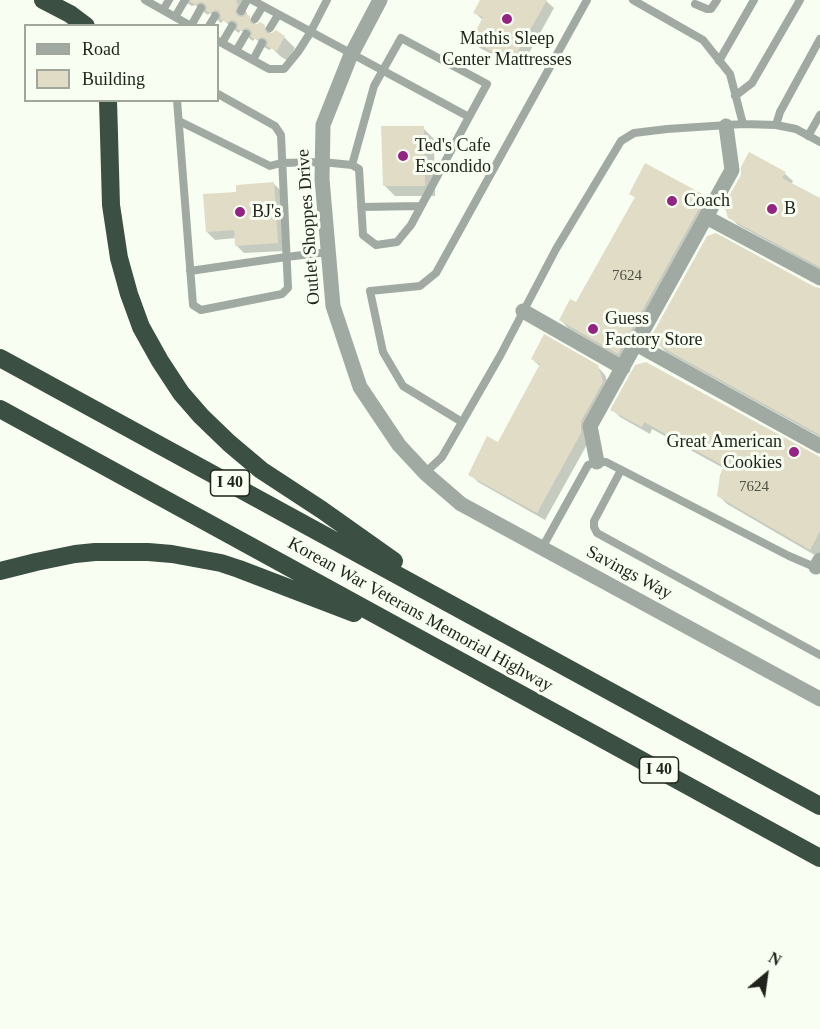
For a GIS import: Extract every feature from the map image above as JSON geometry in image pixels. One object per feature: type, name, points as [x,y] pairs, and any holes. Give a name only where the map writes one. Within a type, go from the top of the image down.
[{"type":"highway","points":[[43,0],[83,24]]},
{"type":"highway","points":[[108,102],[111,205],[119,258],[141,327],[181,393],[229,443],[261,470],[322,510],[459,609]]},
{"type":"highway","name":"Korean War Veterans Memorial Highway","points":[[0,358],[820,806]]},
{"type":"highway","name":"Korean War Veterans Memorial Highway","points":[[0,409],[820,858]]},
{"type":"highway","points":[[0,571],[75,554],[95,552],[148,552],[181,555],[239,568],[425,641]]},
{"type":"street","name":"Outlet Shoppes Drive","points":[[380,0],[351,55],[323,125],[322,179],[333,306],[360,387],[399,445],[425,473]]},
{"type":"street","points":[[597,462],[590,426],[732,170],[726,126]]},
{"type":"street","points":[[706,217],[820,278]]},
{"type":"street","points":[[523,311],[623,368]]},
{"type":"street","points":[[636,344],[820,446]]},
{"type":"street","name":"Savings Way","points":[[425,473],[461,504],[820,699]]},
{"type":"lane","points":[[147,0],[187,24]]},
{"type":"lane","points":[[163,10],[169,0]]},
{"type":"lane","points":[[175,17],[185,0]]},
{"type":"lane","points":[[241,11],[249,0],[263,6],[469,117]]},
{"type":"lane","points":[[232,26],[220,42],[269,69],[284,69],[310,33],[327,0]]},
{"type":"lane","points":[[462,422],[403,386],[383,352],[370,291],[420,286],[436,273],[587,0]]},
{"type":"lane","points":[[633,0],[703,40],[730,75],[743,124]]},
{"type":"lane","points":[[695,4],[711,9],[717,0]]},
{"type":"lane","points":[[719,61],[754,0]]},
{"type":"lane","points":[[735,96],[752,83],[800,0]]},
{"type":"lane","points":[[255,19],[263,6]]},
{"type":"lane","points":[[192,24],[201,8]]},
{"type":"lane","points":[[270,28],[278,15]]},
{"type":"lane","points":[[210,24],[215,16]]},
{"type":"lane","points":[[236,51],[246,34]]},
{"type":"lane","points":[[179,121],[270,166],[322,162],[352,165],[359,169],[363,235],[376,245],[397,242],[411,225],[487,84],[401,38],[374,86],[352,165]]},
{"type":"lane","points":[[776,125],[780,112],[820,39]]},
{"type":"lane","points":[[253,60],[262,43]]},
{"type":"lane","points":[[177,102],[193,305],[201,310],[282,294],[288,288],[280,135],[275,126],[219,95]]},
{"type":"lane","points":[[808,136],[820,115]]},
{"type":"lane","points":[[425,473],[442,457],[500,356],[556,249],[621,141],[634,133],[743,124],[776,125],[796,129],[820,141]]},
{"type":"lane","points":[[361,207],[421,206]]},
{"type":"lane","points":[[190,271],[328,252]]},
{"type":"lane","points":[[542,548],[588,465],[606,462],[789,556],[819,565]]},
{"type":"lane","points":[[621,470],[594,521],[597,532],[820,655]]},
{"type":"building","points":[[191,0],[236,0],[238,5],[235,12],[238,16],[242,17],[246,14],[250,16],[252,24],[260,22],[265,25],[267,33],[276,30],[285,36],[277,51],[267,46],[268,42],[265,38],[261,37],[257,40],[251,37],[250,29],[245,28],[241,31],[237,29],[236,21],[231,20],[227,23],[220,19],[219,11],[215,10],[210,13],[206,11],[207,7],[204,3],[200,2],[196,5],[190,2]]},
{"type":"building","points":[[480,0],[547,0],[512,62],[471,40],[483,17],[473,13]]},
{"type":"building","name":"Ted's Cafe Escondido","points":[[381,126],[424,126],[425,186],[383,186]]},
{"type":"building","name":"B","points":[[749,152],[786,172],[782,178],[820,198],[820,267],[728,218],[724,205],[741,175],[741,167]]},
{"type":"building","points":[[645,163],[706,196],[618,354],[559,320],[570,299],[576,302],[635,197],[629,194]]},
{"type":"building","name":"BJ's","points":[[274,182],[278,243],[235,246],[234,230],[206,232],[203,194],[236,192],[236,185]]},
{"type":"building","points":[[716,233],[820,288],[820,435],[656,344],[653,333],[707,236]]},
{"type":"building","points":[[544,334],[598,365],[603,382],[581,421],[581,433],[537,513],[468,475],[487,436],[498,442],[540,364],[531,359]]},
{"type":"building","points":[[646,362],[820,457],[820,531],[810,550],[717,496],[720,475],[724,466],[644,422],[642,427],[610,410],[635,365]]},
{"type":"place","name":"Mathis Sleep Center Mattresses","points":[[507,19]]},
{"type":"place","name":"Ted's Cafe Escondido","points":[[403,156]]},
{"type":"place","name":"Coach","points":[[672,201]]},
{"type":"place","name":"B","points":[[772,209]]},
{"type":"place","name":"BJ's","points":[[240,212]]},
{"type":"place","name":"Guess Factory Store","points":[[593,329]]},
{"type":"place","name":"Great American Cookies","points":[[794,452]]}]
